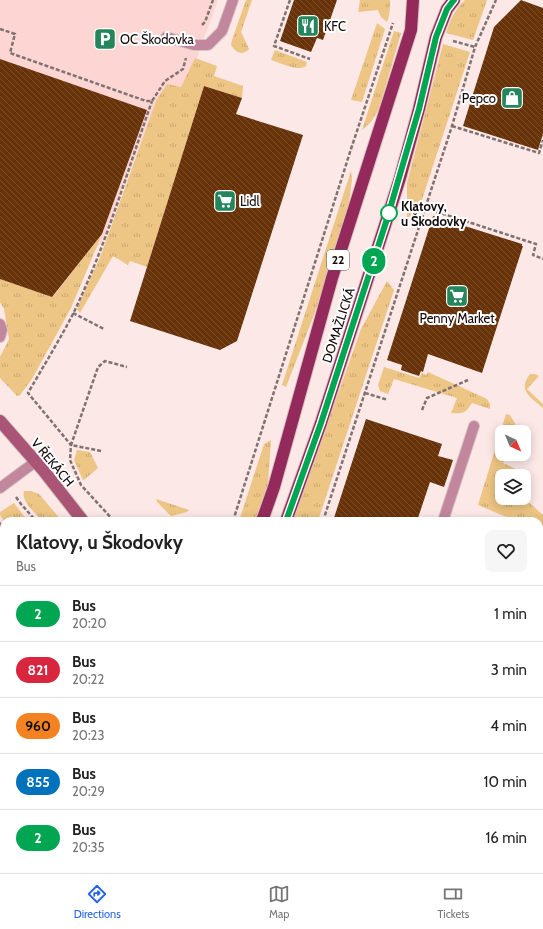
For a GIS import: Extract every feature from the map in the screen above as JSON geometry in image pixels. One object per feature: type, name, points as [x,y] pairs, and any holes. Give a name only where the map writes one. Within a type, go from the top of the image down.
[{"type":"main road","name":"DOMAŽLICKÁ","points":[[263,517],[274,487],[332,278],[411,30],[413,0]]},
{"type":"main road","name":"DOMAŽLICKÁ","points":[[287,517],[321,423],[387,219],[419,109],[436,37],[447,9],[454,0]]},
{"type":"street","name":"V ŘEKÁCH","points":[[0,421],[80,517]]},
{"type":"lane","points":[[166,37],[192,44],[208,44],[222,31],[233,0]]},
{"type":"lane","points":[[0,324],[2,330],[0,337]]},
{"type":"lane","points":[[444,517],[474,426]]},
{"type":"lane","points":[[3,486],[35,462]]},
{"type":"path","points":[[101,451],[71,445],[28,393],[73,313],[93,268],[106,235],[152,101],[165,81],[183,69],[196,33],[205,22],[213,0]]},
{"type":"path","points":[[290,0],[274,46],[310,59]]},
{"type":"path","points":[[325,517],[452,126],[475,48],[496,0]]},
{"type":"path","points":[[234,517],[351,149],[395,17]]},
{"type":"path","points":[[0,29],[16,34],[10,53],[146,101],[152,101]]},
{"type":"path","points":[[452,126],[539,153],[543,140]]},
{"type":"path","points":[[425,208],[536,244],[533,255],[543,258]]},
{"type":"path","points":[[73,313],[104,330]]},
{"type":"path","points":[[110,517],[81,485],[70,460],[71,445],[98,367],[105,361],[127,367]]},
{"type":"path","points":[[422,410],[427,398],[468,380]]},
{"type":"path","points":[[365,393],[388,400]]},
{"type":"path","points":[[3,486],[32,517]]},
{"type":"shaded area","name":"OC Škodovka","points":[[0,0],[218,0],[185,90],[155,107],[103,240],[47,312],[0,289]]},
{"type":"green space","points":[[246,0],[252,0],[241,32],[249,49],[240,53],[237,52],[231,45]]},
{"type":"green space","points":[[360,0],[390,0],[387,22],[381,17],[378,10],[358,12]]},
{"type":"green space","points":[[465,0],[487,0],[473,40],[446,33],[453,15]]},
{"type":"green space","points":[[377,23],[385,29],[362,102],[351,100]]},
{"type":"green space","points":[[394,31],[401,33],[379,109],[371,122],[362,130]]},
{"type":"green space","points":[[443,44],[470,52],[418,212],[407,218],[407,183]]},
{"type":"green space","points":[[275,50],[307,62],[306,66],[302,68],[294,68],[271,60]]},
{"type":"green space","points":[[195,58],[217,66],[214,76],[243,86],[242,98],[204,86],[147,267],[130,261],[128,265],[113,256],[80,313],[77,309],[101,255],[156,101],[167,84],[181,87]]},
{"type":"green space","points":[[351,171],[352,180],[348,210],[314,315],[286,387],[282,385]]},
{"type":"green space","points":[[102,234],[71,308],[32,379],[20,395],[17,396],[0,378],[0,357],[9,339],[4,309],[0,302],[0,279],[53,297]]},
{"type":"green space","points":[[387,281],[394,290],[319,517],[294,517],[361,329]]},
{"type":"green space","points":[[384,367],[419,378],[422,373],[426,375],[428,372],[487,399],[490,404],[490,409],[472,403],[464,412],[451,413],[457,398],[394,379],[388,394],[380,391],[378,385]]},
{"type":"green space","points":[[530,374],[539,376],[527,389],[543,404],[543,408],[530,397],[525,389],[526,380]]},
{"type":"green space","points":[[506,414],[510,415],[516,425],[503,425]]},
{"type":"green space","points":[[271,440],[268,484],[256,517],[240,517],[264,444]]},
{"type":"green space","points":[[77,450],[90,452],[98,468],[84,480],[74,460]]},
{"type":"green space","points":[[495,450],[495,461],[504,461],[503,463],[516,469],[495,469],[495,505],[531,504],[543,515],[543,517],[506,517],[478,505]]},
{"type":"green space","points":[[24,491],[31,491],[39,494],[59,517],[39,517],[27,503]]},
{"type":"green space","points":[[156,499],[189,510],[187,512],[171,516],[157,502]]},
{"type":"green space","points":[[14,503],[25,517],[1,517],[0,512]]},
{"type":"building","name":"KFC","points":[[294,0],[337,0],[323,40],[317,38],[311,52],[280,41]]},
{"type":"building","points":[[521,0],[543,8],[543,134],[538,150],[463,126],[494,27]]},
{"type":"building","points":[[0,59],[147,110],[102,234],[52,297],[0,279]]},
{"type":"building","name":"Lidl","points":[[204,86],[242,98],[236,114],[303,135],[237,341],[220,350],[130,321]]},
{"type":"building","name":"Penny Market","points":[[433,216],[522,244],[523,246],[482,373],[428,354],[423,372],[421,371],[419,376],[401,370],[402,365],[387,360]]},
{"type":"building","points":[[366,419],[442,444],[438,456],[453,460],[444,487],[430,482],[418,517],[334,517]]},
{"type":"bus line","name":"2","points":[[287,517],[321,423],[400,178],[419,109],[436,37],[447,9],[454,0]]},
{"type":"place","name":"KFC","points":[[308,26]]},
{"type":"place","name":"OC Škodovka","points":[[105,39]]},
{"type":"place","name":"Pepco","points":[[512,98]]},
{"type":"place","name":"Lidl","points":[[225,201]]},
{"type":"place","name":"Klatovy, u Škodovky","points":[[389,213]]},
{"type":"place","name":"Penny Market","points":[[457,296]]}]
